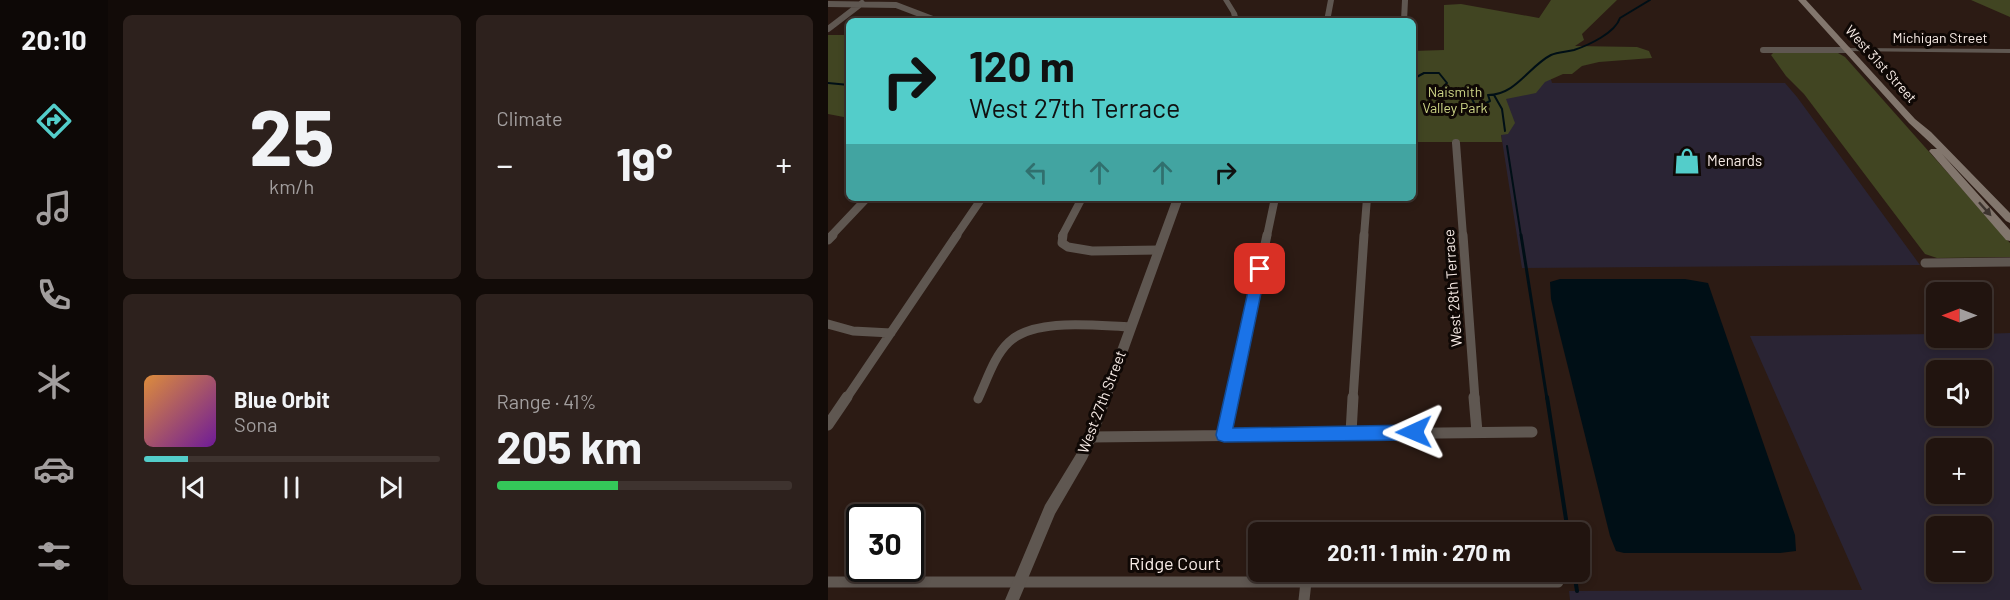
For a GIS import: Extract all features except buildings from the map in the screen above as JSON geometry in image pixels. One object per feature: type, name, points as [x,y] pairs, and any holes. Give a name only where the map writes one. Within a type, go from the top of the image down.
[{"type":"main road","name":"West 31st Street","points":[[1802,0],[1912,121],[1928,134],[2010,219]]},
{"type":"main road","name":"West 31st Street","points":[[1912,121],[1918,132],[2010,237]]},
{"type":"street","points":[[1226,0],[1235,18]]},
{"type":"street","points":[[1328,18],[1331,0]]},
{"type":"street","points":[[1404,18],[1405,0]]},
{"type":"street","points":[[828,4],[864,2],[903,6],[931,18]]},
{"type":"street","points":[[828,29],[864,2]]},
{"type":"street","name":"Michigan Street","points":[[1763,50],[2010,51]]},
{"type":"street","name":"West 28th Terrace","points":[[1456,143],[1477,432]]},
{"type":"street","points":[[828,240],[864,201]]},
{"type":"street","points":[[828,425],[980,201]]},
{"type":"street","points":[[1080,201],[1062,237],[1062,243],[1066,247],[1081,250],[1159,250]]},
{"type":"street","name":"West 27th Street","points":[[1012,600],[1050,510],[1083,455],[1091,437],[1177,201]]},
{"type":"street","points":[[1224,435],[1274,201]]},
{"type":"street","points":[[1351,433],[1367,201]]},
{"type":"street","points":[[1925,263],[2010,262]]},
{"type":"street","points":[[828,324],[853,331],[891,333]]},
{"type":"street","points":[[978,399],[1005,347],[1023,331],[1041,327],[1131,327]]},
{"type":"street","points":[[1091,437],[1532,432]]},
{"type":"street","name":"Ridge Court","points":[[828,582],[1248,582]]},
{"type":"street","points":[[1305,600],[1306,582]]},
{"type":"shaded area","points":[[1543,50],[1552,83],[1785,83],[1920,265],[1522,268],[1488,51]]},
{"type":"shaded area","points":[[1560,279],[1685,279],[1708,283],[1795,535],[1796,551],[1780,553],[1624,553],[1616,551],[1610,536],[1551,299],[1550,282]]},
{"type":"shaded area","points":[[2010,333],[2010,600],[1570,600],[1569,591],[1862,590],[1750,336],[1926,334],[1926,348],[1992,348],[1992,334]]},
{"type":"green space","name":"Naismith Valley Park","points":[[1551,0],[1617,0],[1582,34],[1584,40],[1575,46],[1637,47],[1649,51],[1652,58],[1599,62],[1582,66],[1572,74],[1563,74],[1545,82],[1536,93],[1506,99],[1515,123],[1508,134],[1501,135],[1502,142],[1416,142],[1416,51],[1444,50],[1444,5],[1461,4],[1539,18]]},
{"type":"green space","points":[[1971,0],[2010,0],[2010,17]]},
{"type":"green space","points":[[828,35],[846,35],[846,117],[828,114]]},
{"type":"green space","points":[[1774,52],[1838,53],[1845,57],[2010,243],[2010,257],[1937,258],[1925,254],[1804,94],[1786,76],[1771,55]]},
{"type":"waterway","points":[[1416,77],[1424,73],[1439,73],[1447,83],[1440,90],[1444,94],[1470,95],[1475,105],[1482,105],[1490,101],[1488,95],[1507,90],[1551,55],[1574,50],[1601,38],[1613,29],[1620,18],[1650,0]]},
{"type":"waterway","points":[[828,83],[846,85]]},
{"type":"waterway","points":[[1494,95],[1502,109],[1505,131]]},
{"type":"waterway","points":[[1507,146],[1521,236]]},
{"type":"waterway","points":[[1521,235],[1547,399]]},
{"type":"waterway","points":[[1547,397],[1566,522]]},
{"type":"waterway","points":[[1576,582],[1577,591]]},
{"type":"place","name":"Menards","points":[[1687,161]]},
{"type":"route","points":[[1260,269],[1224,435],[1414,432]]}]
